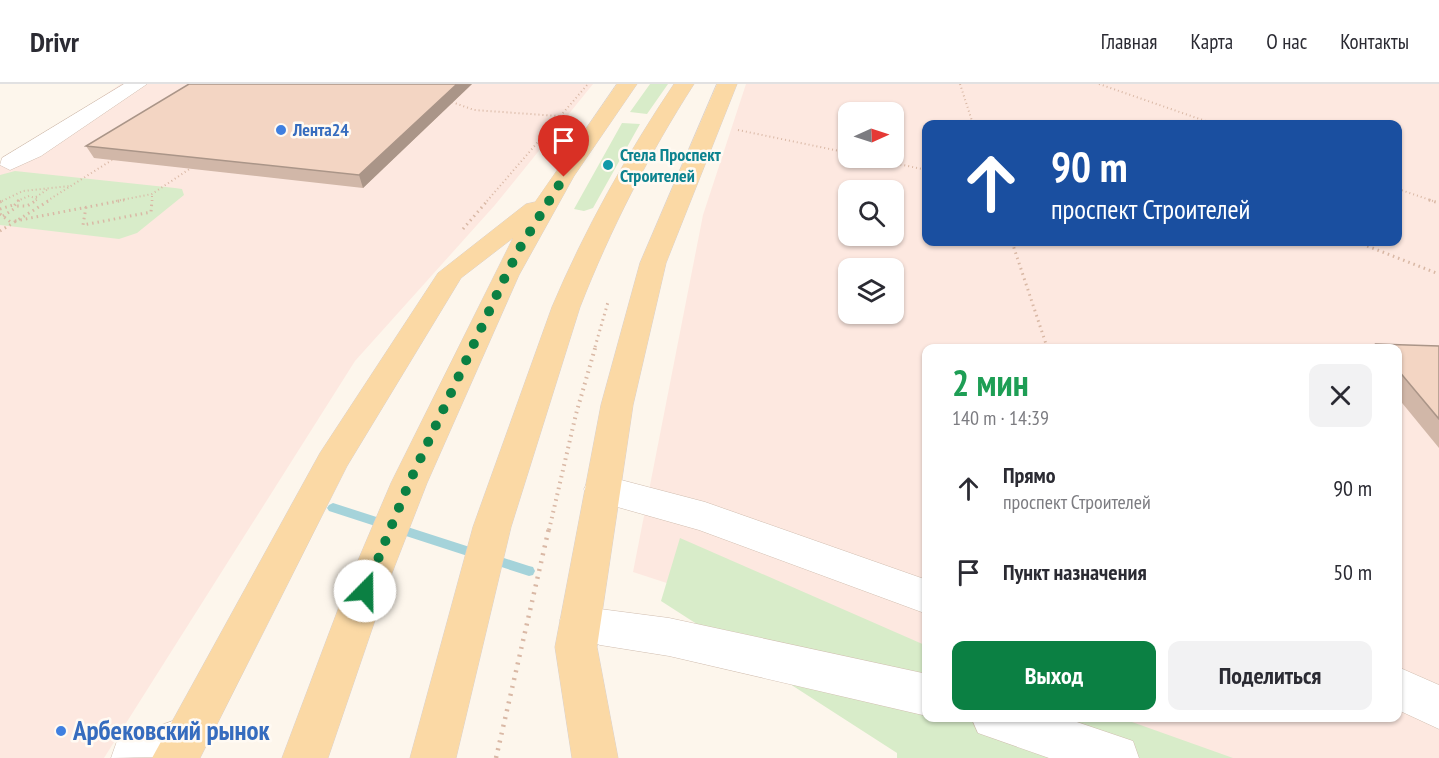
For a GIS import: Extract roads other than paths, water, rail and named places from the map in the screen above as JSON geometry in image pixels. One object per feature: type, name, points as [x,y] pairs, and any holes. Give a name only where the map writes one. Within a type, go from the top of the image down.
[{"type":"main road","points":[[305,758],[365,591],[409,483],[506,275],[601,118],[627,84]]},
{"type":"main road","points":[[433,758],[492,527],[579,275],[651,134],[684,84]]},
{"type":"main road","points":[[595,758],[576,647],[617,405],[653,263],[727,84]]},
{"type":"main road","points":[[179,749],[332,462],[452,273],[552,196]]},
{"type":"lane","points":[[10,163],[33,151],[137,84]]},
{"type":"lane","points":[[602,489],[705,517],[922,595]]},
{"type":"lane","points":[[581,620],[600,627],[669,637],[922,695]]},
{"type":"lane","points":[[1402,690],[1439,707]]},
{"type":"lane","points":[[1009,722],[1116,758]]},
{"type":"lane","points":[[134,758],[179,749]]},
{"type":"waterway","points":[[333,508],[529,571]]},
{"type":"place","name":"Лента24","points":[[281,130]]},
{"type":"place","name":"Стела Проспект Строителей","points":[[608,165]]},
{"type":"place","name":"Арбековский рынок","points":[[61,731]]}]
